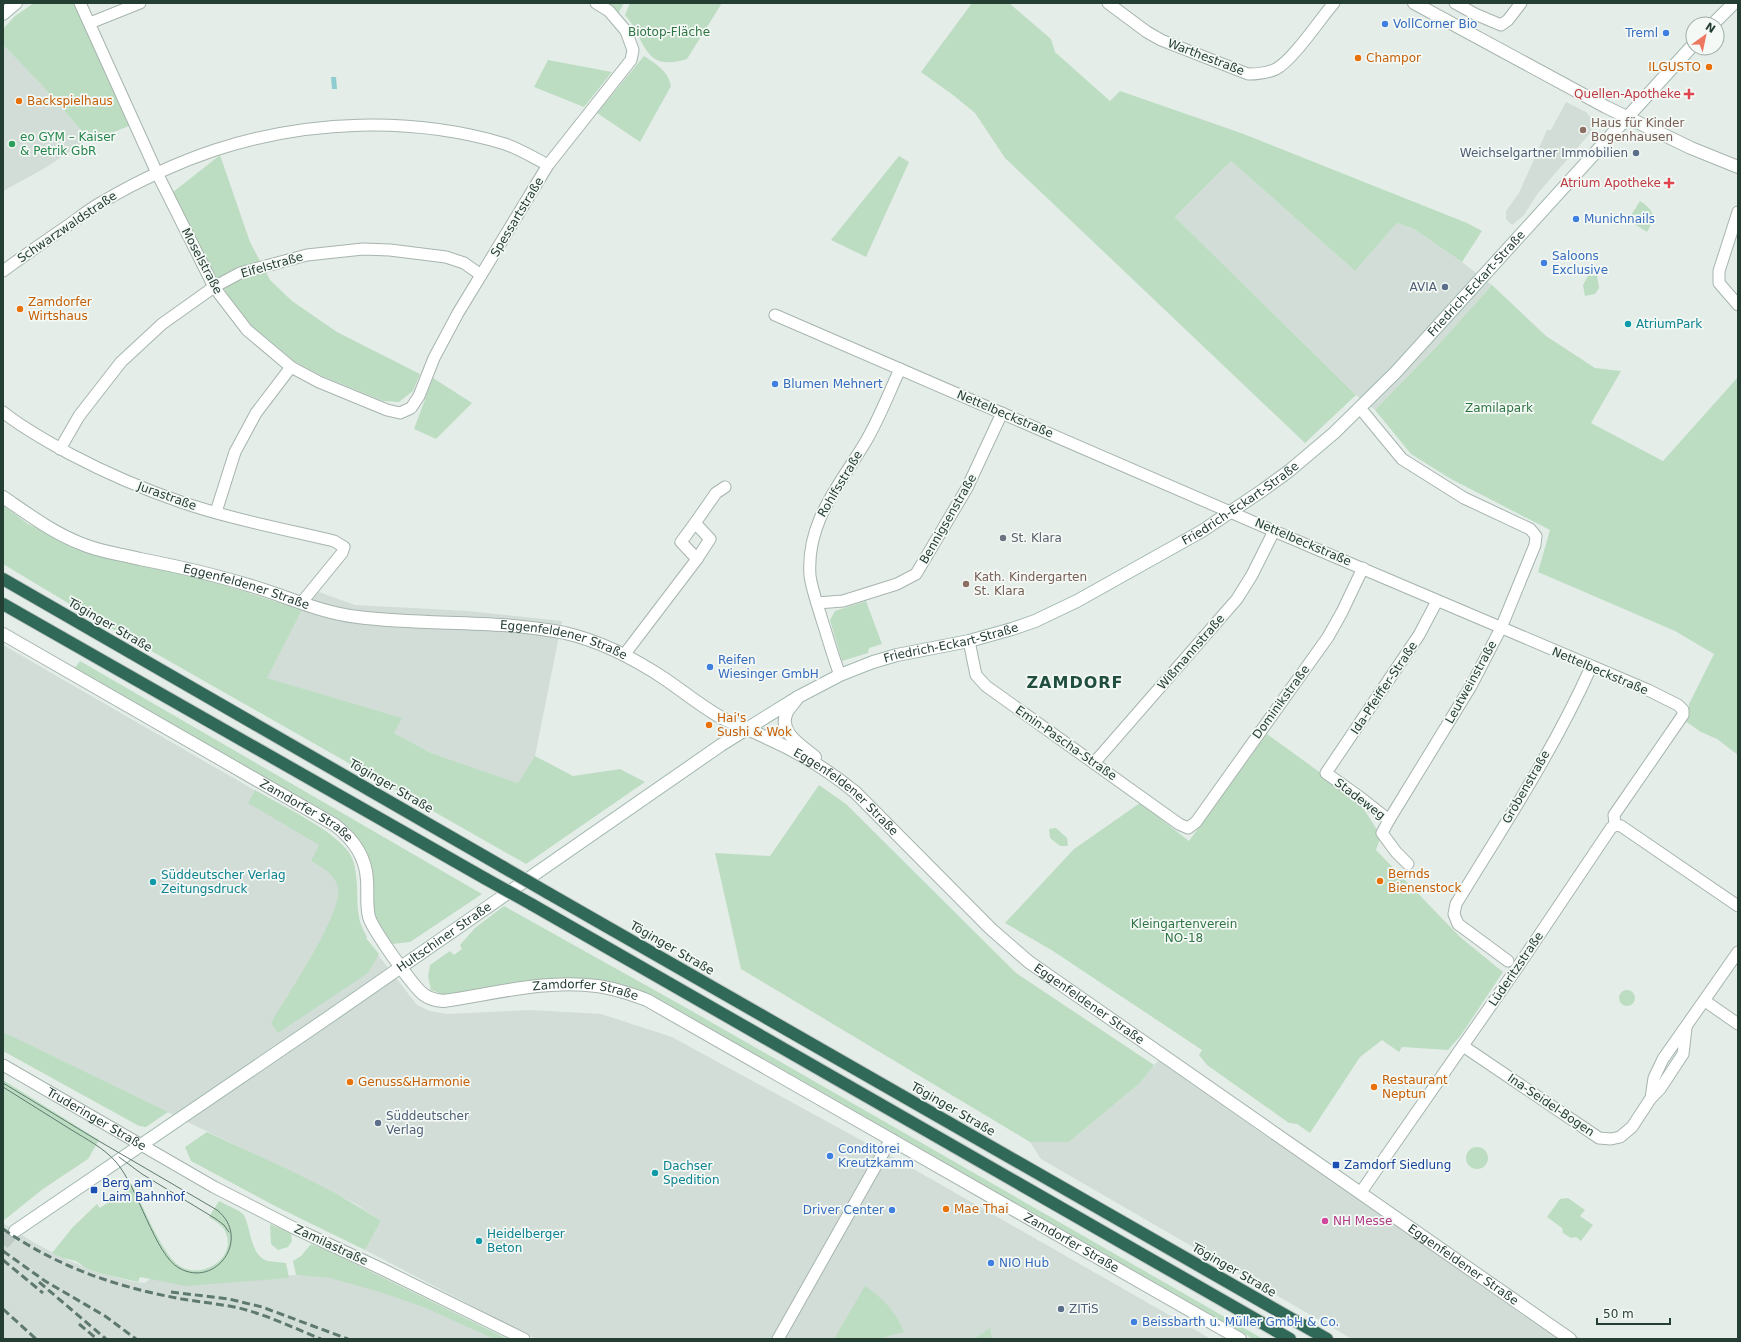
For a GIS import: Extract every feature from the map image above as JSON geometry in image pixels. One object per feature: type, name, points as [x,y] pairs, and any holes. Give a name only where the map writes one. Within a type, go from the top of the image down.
[{"type":"highway","name":"Töginger Straße","points":[[3,579],[1327,1339]]},
{"type":"highway","points":[[3,604],[531,904],[1290,1339]]},
{"type":"street","name":"Moselstraße","points":[[80,3],[157,173],[214,287],[248,330],[291,367],[319,382],[387,410],[400,413],[411,408],[419,396]]},
{"type":"street","points":[[90,23],[140,3]]},
{"type":"street","name":"Spessartstraße","points":[[419,396],[434,358],[481,275],[548,165],[631,60],[633,50],[626,31],[609,11],[596,3]]},
{"type":"street","name":"Warthestraße","points":[[1108,3],[1147,32],[1161,40],[1238,71],[1248,74],[1260,74],[1276,69],[1289,57],[1334,3]]},
{"type":"street","points":[[1414,3],[1627,118],[1691,148],[1738,167]]},
{"type":"street","points":[[1455,3],[1475,14],[1501,25],[1508,20],[1522,3]]},
{"type":"street","points":[[1721,16],[1734,3]]},
{"type":"street","name":"Friedrich-Eckart-Straße","points":[[746,728],[798,697],[840,675],[897,655],[969,641],[1012,630],[1035,622],[1202,531],[1233,512],[1297,464],[1360,408],[1431,336],[1685,54]]},
{"type":"street","name":"Schwarzwaldstraße","points":[[3,271],[101,202],[157,173],[214,150],[248,141],[314,128],[409,126],[462,134],[506,144],[548,165]]},
{"type":"street","points":[[1738,212],[1719,270],[1719,283],[1738,305]]},
{"type":"street","name":"Eifelstraße","points":[[60,449],[80,416],[121,362],[162,324],[214,287],[240,273],[307,255],[363,249],[390,250],[446,257],[464,263],[481,275]]},
{"type":"street","name":"Nettelbeckstraße","points":[[774,314],[1274,531],[1648,690],[1678,705],[1683,710],[1683,715],[1663,742]]},
{"type":"street","points":[[216,512],[235,452],[256,413],[291,367]]},
{"type":"street","name":"Rohlfsstraße","points":[[840,675],[810,577],[811,554],[817,522],[826,503],[867,439],[900,369]]},
{"type":"street","name":"Leutweinstraße","points":[[1360,408],[1402,459],[1464,498],[1530,530],[1536,536],[1535,545],[1501,628],[1471,686],[1389,820]]},
{"type":"street","name":"Jurastraße","points":[[3,412],[30,432],[60,449],[135,485],[182,502],[216,512],[334,541],[344,547],[342,553],[302,602]]},
{"type":"street","name":"Bennigsenstraße","points":[[817,603],[843,601],[891,586],[916,574],[967,488],[1002,413]]},
{"type":"street","points":[[697,559],[681,542],[716,493],[725,487]]},
{"type":"street","name":"Eggenfeldener Straße","points":[[3,497],[47,527],[81,544],[99,550],[204,573],[356,617],[398,621],[494,623],[567,634],[624,655],[663,678],[722,718],[746,728],[798,754],[834,776],[855,792],[958,897],[1019,954],[1100,1013],[1361,1192],[1570,1339]]},
{"type":"street","points":[[624,655],[697,559],[710,539],[695,523]]},
{"type":"street","name":"Wißmannstraße","points":[[1094,763],[1237,599],[1252,575],[1274,531]]},
{"type":"street","name":"Dominikstraße","points":[[1188,828],[1196,822],[1328,637],[1363,568]]},
{"type":"street","name":"Ida-Pfeiffer-Straße","points":[[1326,773],[1419,635],[1437,600]]},
{"type":"street","name":"Zamdorfer Straße","points":[[3,634],[335,824],[354,842],[364,862],[367,879],[368,911],[373,927],[424,995],[431,999],[443,1001],[554,984],[597,986],[634,995],[660,1006],[1240,1339]]},
{"type":"street","name":"Emin-Pascha-Straße","points":[[969,641],[976,675],[986,686],[1179,824],[1188,828]]},
{"type":"street","name":"Gröbenstraße","points":[[1508,961],[1458,924],[1454,914],[1456,904],[1528,784],[1580,693],[1591,667]]},
{"type":"street","points":[[798,697],[787,713],[785,727],[791,736],[828,768],[834,776]]},
{"type":"street","name":"Hultschiner Straße","points":[[141,1144],[402,967],[746,728]]},
{"type":"street","name":"Lüderitzstraße","points":[[1361,1192],[1463,1046],[1611,828],[1615,825],[1614,815],[1663,742]]},
{"type":"street","name":"Stadeweg","points":[[1326,773],[1389,820],[1382,833],[1396,852],[1408,864]]},
{"type":"street","points":[[1615,825],[1621,826],[1738,906]]},
{"type":"street","name":"Ina-Seidel-Bogen","points":[[1463,1046],[1588,1130],[1603,1139],[1611,1139],[1626,1133],[1651,1098],[1660,1089],[1683,1054],[1686,1028],[1738,952]]},
{"type":"street","points":[[1705,1001],[1738,1024]]},
{"type":"street","name":"Truderinger Straße","points":[[3,1065],[141,1144],[15,1231]]},
{"type":"street","points":[[778,1339],[891,1139]]},
{"type":"street","name":"Zamilastraße","points":[[141,1144],[207,1183],[294,1228],[382,1269],[524,1339]]},
{"type":"shaded area","points":[[3,45],[40,83],[89,139],[45,168],[3,191]]},
{"type":"shaded area","points":[[1566,102],[1586,112],[1595,124],[1592,131],[1538,193],[1524,215],[1512,225],[1506,219],[1506,211],[1519,193],[1547,130],[1551,130]]},
{"type":"shaded area","points":[[1231,161],[1355,271],[1397,223],[1414,229],[1492,285],[1439,344],[1375,410],[1356,395],[1175,217]]},
{"type":"shaded area","points":[[319,592],[355,605],[468,611],[562,621],[535,756],[518,783],[431,753],[394,733],[401,718],[266,678],[302,610]]},
{"type":"shaded area","points":[[3,645],[327,832],[349,853],[354,863],[357,908],[360,922],[367,937],[365,938],[417,1005],[430,1011],[447,1014],[530,1010],[601,1014],[672,1037],[903,1163],[1211,1339],[536,1339],[365,1250],[381,1221],[356,1204],[3,1032]]},
{"type":"shaded area","points":[[1167,1053],[1303,1144],[1508,1292],[1581,1339],[1352,1339],[1041,1159],[1030,1142],[1069,1142],[1140,1083],[1154,1065]]},
{"type":"shaded area","points":[[3,1223],[33,1242],[63,1258],[99,1273],[134,1282],[145,1283],[151,1278],[272,1275],[353,1276],[387,1288],[494,1339],[3,1339]]},
{"type":"green space","points":[[34,3],[74,3],[129,126],[99,138],[89,139],[40,83],[3,45],[3,29],[15,16]]},
{"type":"green space","points":[[605,3],[624,3],[618,14]]},
{"type":"green space","name":"Biotop-Fläche","points":[[630,3],[722,3],[687,59],[672,62],[661,62],[653,58],[647,52],[625,15]]},
{"type":"green space","points":[[972,3],[1009,3],[1051,39],[1055,52],[1110,101],[1120,91],[1241,133],[1467,223],[1482,231],[1462,262],[1414,229],[1397,223],[1355,271],[1231,161],[1175,217],[1356,395],[1305,443],[1005,158],[975,113],[921,72]]},
{"type":"green space","points":[[644,56],[665,72],[671,86],[640,142],[597,113]]},
{"type":"green space","points":[[548,60],[612,72],[584,107],[534,87]]},
{"type":"green space","points":[[220,155],[250,242],[270,280],[292,301],[337,332],[420,374],[413,391],[399,402],[383,401],[322,376],[294,361],[253,327],[231,299],[203,257],[172,193]]},
{"type":"green space","points":[[899,156],[909,162],[866,257],[831,240]]},
{"type":"green space","points":[[1640,201],[1649,208],[1653,218],[1647,232],[1628,220]]},
{"type":"green space","points":[[1597,275],[1599,288],[1595,294],[1585,296],[1583,285],[1588,276]]},
{"type":"green space","name":"Zamilapark","points":[[1492,285],[1546,336],[1595,368],[1621,371],[1591,423],[1663,461],[1738,377],[1738,755],[1717,739],[1701,732],[1685,721],[1688,715],[1689,704],[1714,654],[1675,631],[1538,572],[1550,530],[1451,479],[1411,454],[1375,410],[1439,344]]},
{"type":"green space","points":[[433,378],[472,403],[436,439],[414,429]]},
{"type":"green space","points":[[3,505],[28,524],[98,556],[199,577],[302,610],[267,678],[402,718],[394,733],[431,753],[518,783],[535,756],[573,776],[620,769],[645,782],[526,864],[83,612],[3,564]]},
{"type":"green space","points":[[866,601],[882,644],[869,648],[868,653],[842,661],[830,620],[835,611]]},
{"type":"green space","points":[[80,661],[482,894],[410,942],[392,944],[375,920],[370,862],[362,846],[351,830],[340,822],[74,669]]},
{"type":"green space","name":"Kleingartenverein NO-18","points":[[1267,734],[1358,800],[1381,836],[1376,850],[1460,937],[1503,972],[1461,1035],[1448,1050],[1402,1047],[1399,1052],[1382,1040],[1360,1057],[1310,1133],[1297,1124],[1289,1123],[1207,1065],[1199,1055],[1202,1050],[1053,951],[1005,923],[1074,849],[1140,803],[1189,841]]},
{"type":"green space","points":[[819,785],[846,804],[1016,973],[1154,1065],[1140,1083],[1069,1142],[1030,1142],[741,969],[715,853],[770,856]]},
{"type":"green space","points":[[255,790],[320,827],[343,845],[350,854],[356,872],[360,922],[367,937],[366,938],[379,954],[368,973],[278,1033],[271,1023],[323,935],[332,916],[337,900],[338,888],[334,879],[324,868],[311,861],[319,845],[248,803]]},
{"type":"green space","points":[[1056,828],[1067,838],[1068,846],[1060,846],[1050,838],[1049,829]]},
{"type":"green space","points":[[504,906],[690,1010],[1263,1339],[1253,1339],[685,1014],[642,993],[612,984],[581,979],[564,979],[456,994],[442,994],[431,990],[428,976],[430,965],[450,951],[454,955],[462,949],[460,945],[475,928]]},
{"type":"green space","points":[[1624,990],[1630,990],[1635,995],[1633,1004],[1630,1006],[1624,1006],[1619,1001],[1619,995]]},
{"type":"green space","points":[[3,1032],[168,1112],[146,1127],[139,1126],[3,1051]]},
{"type":"green space","points":[[3,1080],[99,1140],[88,1159],[43,1189],[3,1221]]},
{"type":"green space","points":[[207,1132],[318,1184],[381,1221],[365,1250],[277,1207],[191,1161],[185,1147]]},
{"type":"green space","points":[[1477,1147],[1481,1148],[1487,1154],[1487,1162],[1481,1168],[1477,1169],[1473,1168],[1467,1162],[1466,1158],[1467,1154],[1473,1148]]},
{"type":"green space","points":[[126,1184],[127,1186],[132,1184],[165,1249],[177,1264],[186,1269],[205,1269],[214,1265],[222,1258],[228,1241],[225,1231],[220,1225],[209,1217],[219,1201],[244,1215],[254,1248],[258,1254],[268,1261],[286,1263],[289,1278],[186,1286],[140,1277],[138,1282],[99,1273],[86,1268],[76,1261],[63,1258],[52,1253],[72,1228],[97,1204],[100,1208],[124,1192],[122,1188]]},
{"type":"green space","points":[[1568,1198],[1585,1210],[1580,1216],[1593,1225],[1581,1241],[1576,1237],[1571,1238],[1563,1233],[1562,1228],[1547,1217],[1560,1199]]},
{"type":"green space","points":[[270,1224],[291,1233],[292,1241],[288,1247],[278,1250],[271,1244]]},
{"type":"green space","points":[[311,1244],[329,1251],[508,1339],[494,1339],[426,1308],[380,1292],[330,1278],[296,1275],[293,1261],[301,1256]]},
{"type":"green space","points":[[865,1286],[878,1295],[888,1306],[897,1318],[904,1332],[877,1339],[834,1339]]},
{"type":"green space","points":[[990,1328],[992,1339],[974,1339]]},
{"type":"water","points":[[331,77],[336,77],[337,89],[332,89]]},
{"type":"tunnel","points":[[3,1244],[15,1231]]},
{"type":"tram line","points":[[3,1083],[217,1210],[227,1221],[231,1234],[230,1246],[225,1257],[217,1266],[205,1272],[193,1273],[179,1268],[170,1261],[162,1249],[132,1187],[116,1162],[106,1152],[94,1144],[3,1087]]},
{"type":"tram line","points":[[119,1157],[142,1174],[216,1219],[224,1225],[229,1232]]},
{"type":"railway","points":[[3,1229],[66,1265],[111,1282],[182,1299],[239,1308],[270,1318],[321,1339]]},
{"type":"railway","points":[[3,1251],[45,1281],[105,1316],[136,1339]]},
{"type":"railway","points":[[3,1260],[43,1293]]},
{"type":"railway","points":[[39,1282],[106,1339]]},
{"type":"railway","points":[[171,1292],[229,1299],[262,1307],[348,1339]]},
{"type":"railway","points":[[3,1309],[36,1339]]},
{"type":"railway","points":[[79,1324],[97,1339]]},
{"type":"place","name":"VollCorner Bio","points":[[1385,24]]},
{"type":"place","name":"Treml","points":[[1666,33]]},
{"type":"place","name":"Champor","points":[[1358,58]]},
{"type":"place","name":"ILGUSTO","points":[[1709,67]]},
{"type":"place","name":"Quellen-Apotheke","points":[[1689,94]]},
{"type":"place","name":"Backspielhaus","points":[[19,101]]},
{"type":"place","name":"Haus für Kinder Bogenhausen","points":[[1583,130]]},
{"type":"place","name":"eo GYM – Kaiser & Petrik GbR","points":[[12,144]]},
{"type":"place","name":"Weichselgartner Immobilien","points":[[1636,153]]},
{"type":"place","name":"Atrium Apotheke","points":[[1669,183]]},
{"type":"place","name":"Munichnails","points":[[1576,219]]},
{"type":"place","name":"Saloons Exclusive","points":[[1544,263]]},
{"type":"place","name":"AVIA","points":[[1445,287]]},
{"type":"place","name":"Zamdorfer Wirtshaus","points":[[20,309]]},
{"type":"place","name":"AtriumPark","points":[[1628,324]]},
{"type":"place","name":"Blumen Mehnert","points":[[775,384]]},
{"type":"place","name":"St. Klara","points":[[1003,538]]},
{"type":"place","name":"Kath. Kindergarten St. Klara","points":[[966,584]]},
{"type":"place","name":"Reifen Wiesinger GmbH","points":[[710,667]]},
{"type":"place","name":"Hai's Sushi & Wok","points":[[709,725]]},
{"type":"place","name":"Bernds Bienenstock","points":[[1380,881]]},
{"type":"place","name":"Süddeutscher Verlag Zeitungsdruck","points":[[153,882]]},
{"type":"place","name":"Genuss&Harmonie","points":[[350,1082]]},
{"type":"place","name":"Restaurant Neptun","points":[[1374,1087]]},
{"type":"place","name":"Süddeutscher Verlag","points":[[378,1123]]},
{"type":"place","name":"Conditorei Kreutzkamm","points":[[830,1156]]},
{"type":"place","name":"Zamdorf Siedlung","points":[[1336,1165]]},
{"type":"place","name":"Dachser Spedition","points":[[655,1173]]},
{"type":"place","name":"Berg am Laim Bahnhof","points":[[94,1190]]},
{"type":"place","name":"Mae Thai","points":[[946,1209]]},
{"type":"place","name":"Driver Center","points":[[892,1210]]},
{"type":"place","name":"NH Messe","points":[[1325,1221]]},
{"type":"place","name":"Heidelberger Beton","points":[[479,1241]]},
{"type":"place","name":"NIO Hub","points":[[991,1263]]},
{"type":"place","name":"ZITiS","points":[[1061,1309]]},
{"type":"place","name":"Beissbarth u. Müller GmbH & Co.","points":[[1134,1322]]},
{"type":"district","name":"ZAMDORF","points":[[1075,682]]}]
